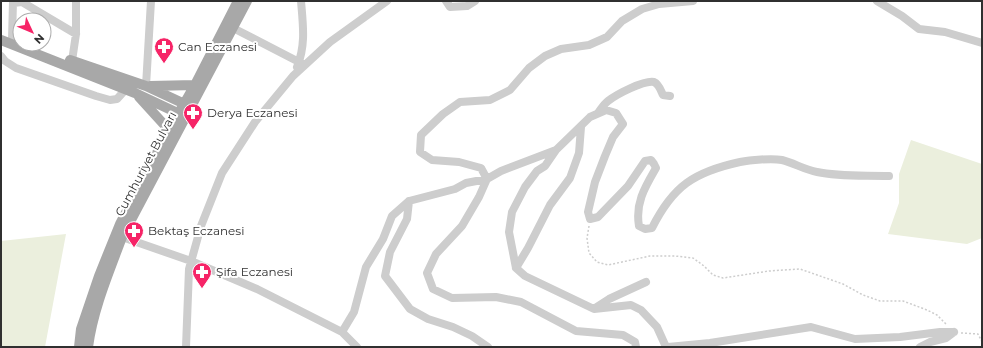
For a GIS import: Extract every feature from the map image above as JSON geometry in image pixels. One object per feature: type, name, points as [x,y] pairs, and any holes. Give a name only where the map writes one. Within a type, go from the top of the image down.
[{"type":"main road","name":"Cumhuriyet Bulvarı","points":[[187,105],[194,86],[238,1]]},
{"type":"main road","name":"Cumhuriyet Bulvarı","points":[[88,347],[90,331],[122,237],[187,105],[233,28],[247,1]]},
{"type":"main road","points":[[1,36],[12,40]]},
{"type":"main road","points":[[1,40],[126,89],[182,115]]},
{"type":"main road","points":[[46,52],[146,86],[187,105]]},
{"type":"main road","points":[[146,86],[194,86]]},
{"type":"main road","points":[[135,93],[169,130]]},
{"type":"main road","name":"Cumhuriyet Bulvarı","points":[[78,347],[81,329],[97,282],[120,224],[169,130],[182,115]]},
{"type":"street","points":[[72,61],[76,34],[76,1]]},
{"type":"street","points":[[146,86],[151,1]]},
{"type":"street","points":[[301,1],[303,31],[302,63]]},
{"type":"street","points":[[186,347],[189,269],[201,226],[222,174],[254,122],[293,76],[302,63],[387,1]]},
{"type":"street","points":[[446,1],[450,7],[468,6],[475,1]]},
{"type":"street","points":[[487,179],[481,168],[459,162],[432,160],[420,152],[421,135],[443,114],[460,102],[490,100],[510,90],[529,68],[545,56],[561,49],[589,45],[607,37],[622,21],[642,9],[659,4],[693,1]]},
{"type":"street","points":[[877,1],[902,16],[919,29],[945,32],[982,42]]},
{"type":"street","points":[[14,12],[13,2],[22,2],[76,34]]},
{"type":"street","points":[[233,28],[302,63]]},
{"type":"street","points":[[1,56],[5,61],[16,68],[110,100],[117,99],[126,89]]},
{"type":"street","points":[[598,114],[607,102],[622,92],[646,83],[654,82],[658,84],[663,95],[670,96]]},
{"type":"street","points":[[890,176],[834,175],[815,172],[782,160],[750,160],[725,165],[696,176],[682,186],[666,203],[652,228],[646,229],[639,226],[638,217],[642,192],[656,168],[651,160],[645,161],[628,186],[598,217],[589,216],[596,182],[604,156],[613,137],[623,124],[616,114],[606,110],[590,117],[582,127],[556,150],[545,166],[537,171],[525,187],[512,212],[509,232],[516,268],[525,276],[594,309],[631,305],[642,310],[657,327],[667,347],[710,343],[811,326],[855,339],[954,332]]},
{"type":"street","points":[[516,268],[532,242],[550,205],[570,178],[578,153],[582,127]]},
{"type":"street","points":[[342,332],[354,312],[366,267],[383,239],[392,216],[409,201],[487,179],[501,171],[556,150]]},
{"type":"street","points":[[487,179],[479,197],[462,226],[436,254],[427,273],[434,289],[452,298],[496,297],[521,302],[576,331],[623,335],[634,342],[636,347]]},
{"type":"street","points":[[409,201],[406,219],[390,252],[385,276],[410,309],[428,319],[452,326],[472,336],[488,347]]},
{"type":"street","points":[[122,237],[192,261],[257,289],[342,332],[357,347]]},
{"type":"street","points":[[594,309],[609,299],[646,282]]},
{"type":"street","points":[[920,347],[930,342],[946,338],[954,332]]},
{"type":"path","points":[[589,216],[587,238],[589,253],[597,262],[608,265],[650,256],[693,258],[713,275],[723,278],[769,271],[800,269],[843,284],[863,295],[880,301],[903,302],[927,310],[937,315],[954,332],[978,334],[982,342]]},
{"type":"green space","points":[[911,140],[982,164],[982,238],[967,244],[888,234],[899,203],[899,174]]},
{"type":"green space","points":[[66,234],[45,347],[1,347],[1,241]]},
{"type":"place","name":"Can Eczanesi","points":[[164,64]]},
{"type":"place","name":"Derya Eczanesi","points":[[193,130]]},
{"type":"place","name":"Bektaş Eczanesi","points":[[134,248]]},
{"type":"place","name":"Şifa Eczanesi","points":[[202,289]]}]
